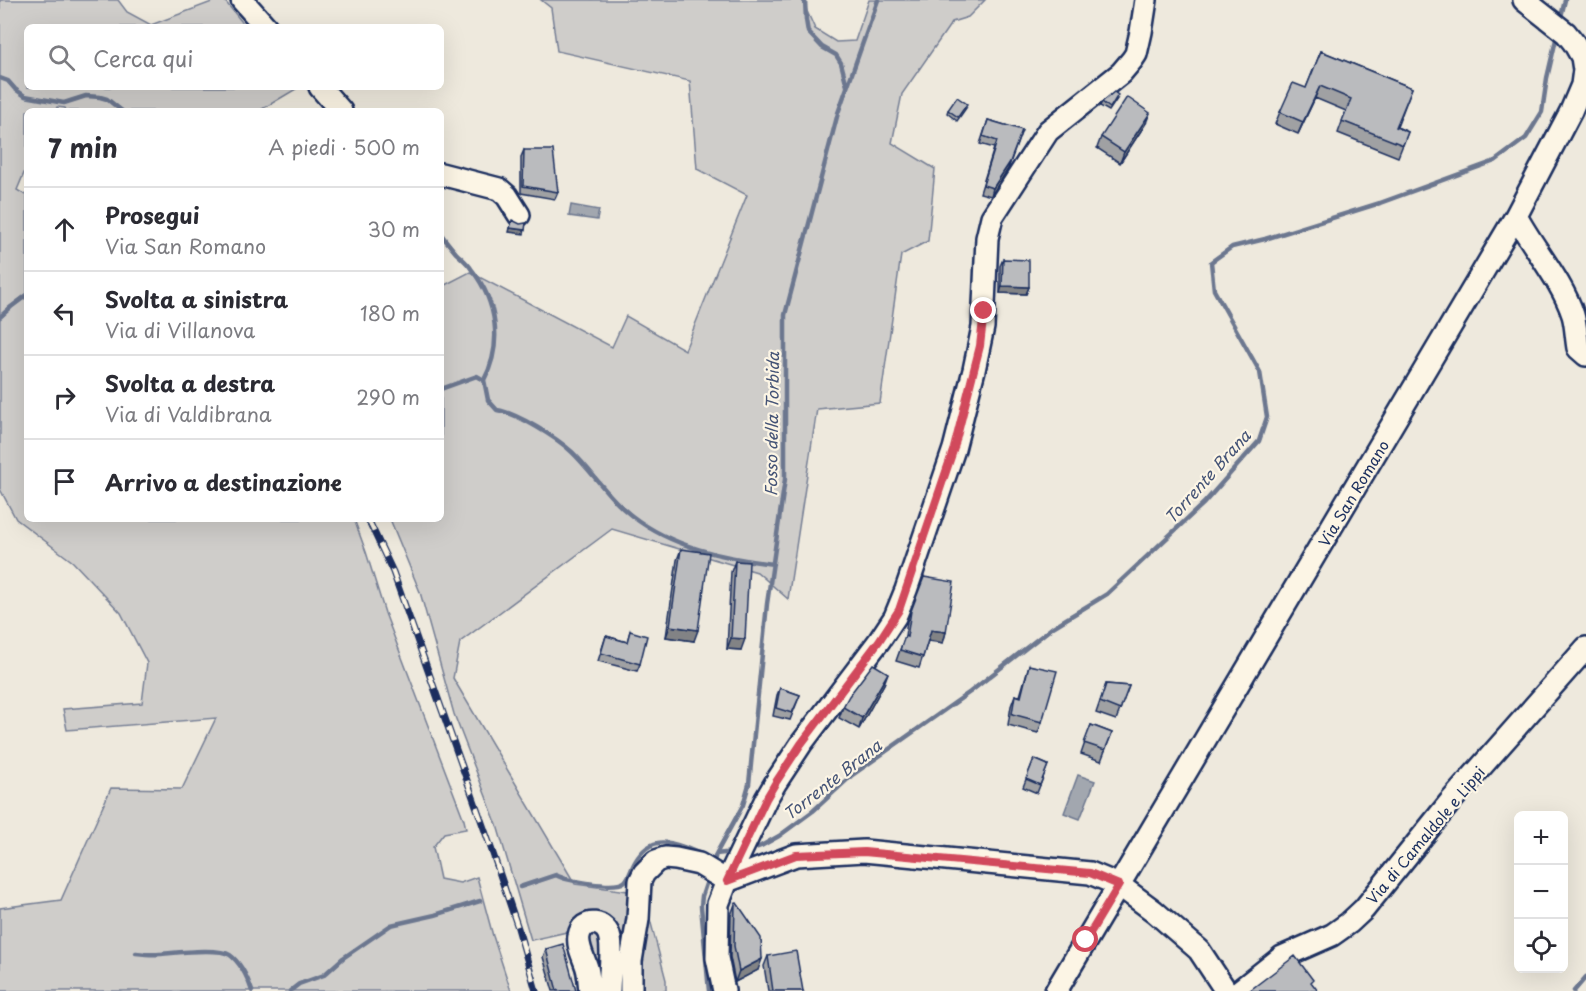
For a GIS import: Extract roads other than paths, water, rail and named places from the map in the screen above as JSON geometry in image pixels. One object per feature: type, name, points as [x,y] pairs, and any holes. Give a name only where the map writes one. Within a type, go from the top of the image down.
[{"type":"street","points":[[242,0],[263,24]]},
{"type":"street","points":[[723,991],[717,958],[718,904],[727,881],[776,782],[801,744],[879,641],[895,617],[902,601],[954,448],[974,370],[983,327],[987,238],[992,217],[1048,131],[1121,73],[1132,60],[1141,32],[1146,0]]},
{"type":"street","name":"Via San Romano","points":[[1056,991],[1516,216],[1561,132],[1582,85],[1584,70],[1582,57],[1566,33],[1530,5]]},
{"type":"street","points":[[323,90],[338,108]]},
{"type":"street","points":[[444,175],[499,189],[507,196],[519,215]]},
{"type":"street","points":[[1516,216],[1567,301],[1574,316],[1578,348],[1586,355]]},
{"type":"street","name":"Via di Camaldole e Lippi","points":[[1239,991],[1282,957],[1332,935],[1364,909],[1450,801],[1586,648]]},
{"type":"street","points":[[727,881],[796,855],[864,852],[1090,873],[1119,885],[1154,911],[1199,950],[1226,991]]},
{"type":"street","points":[[631,991],[631,961],[638,919],[640,881],[644,873],[657,861],[665,858],[676,859],[699,864],[727,881]]},
{"type":"street","points":[[590,991],[579,936],[587,924],[600,924],[606,928],[610,939],[609,991]]},
{"type":"waterway","points":[[805,0],[808,32],[822,47],[836,55],[841,63],[847,86]]},
{"type":"waterway","name":"Fosso della Torbida","points":[[713,864],[716,854],[743,805],[749,784],[767,604],[785,479],[785,315],[838,113],[878,0]]},
{"type":"waterway","name":"Torrente Brana","points":[[1560,21],[1565,0]]},
{"type":"waterway","name":"Torrente Brana","points":[[750,850],[779,836],[813,811],[851,776],[970,692],[1053,627],[1107,594],[1204,503],[1259,441],[1267,417],[1260,372],[1214,290],[1211,262],[1232,247],[1380,203],[1495,161],[1526,138],[1542,112],[1557,35]]},
{"type":"waterway","points":[[0,78],[8,81],[25,96],[64,103],[86,96],[100,97],[107,99],[118,108]]},
{"type":"waterway","points":[[444,238],[469,265],[480,282],[492,309],[494,352],[484,380]]},
{"type":"waterway","points":[[0,317],[24,297]]},
{"type":"waterway","points":[[444,388],[477,376],[484,380],[488,400],[497,410],[526,421],[565,446],[615,501],[647,527],[699,549],[773,564]]},
{"type":"waterway","points":[[520,887],[556,875],[590,883],[619,884],[628,878],[642,852],[657,843],[673,844],[701,854]]},
{"type":"waterway","name":"Torrente Brana","points":[[716,854],[733,852]]},
{"type":"waterway","name":"Torrente Brana","points":[[708,878],[701,906],[709,991]]},
{"type":"waterway","points":[[290,991],[299,984],[324,975],[343,958],[391,925],[435,915],[480,901]]},
{"type":"waterway","points":[[136,953],[207,951],[224,953],[234,958],[241,967],[252,991]]},
{"type":"waterway","points":[[1574,991],[1586,977]]},
{"type":"railway","points":[[369,522],[393,572],[491,848],[536,991]]}]
